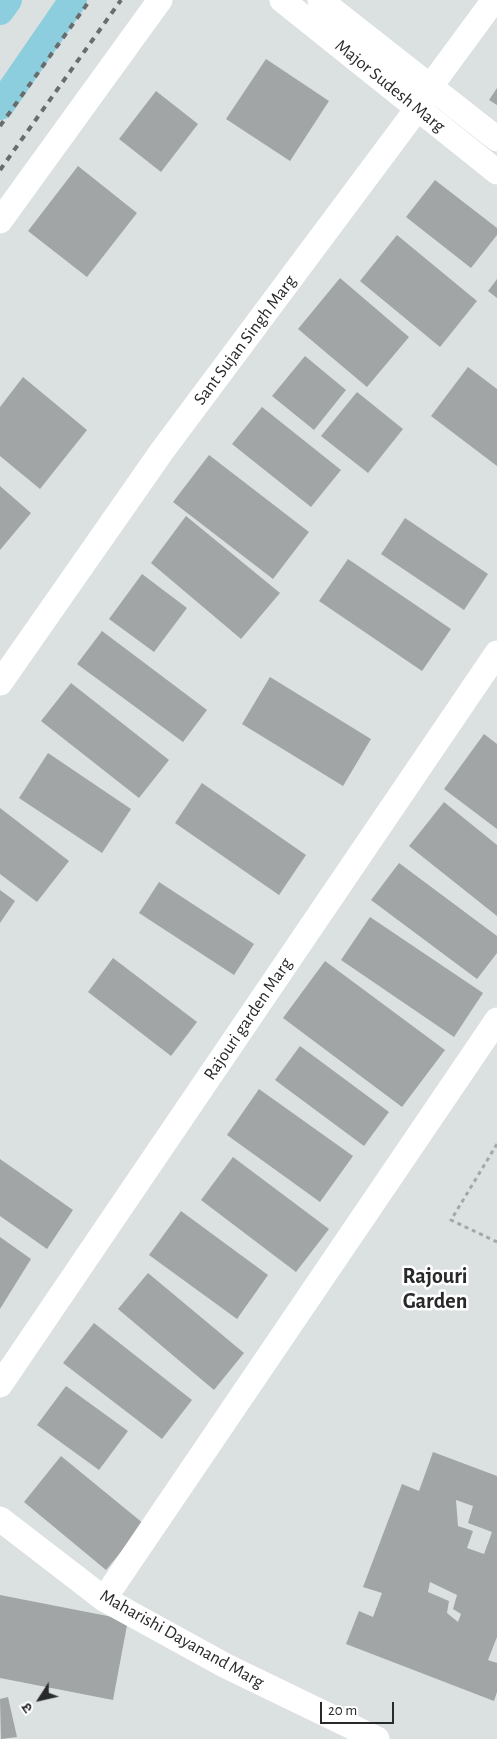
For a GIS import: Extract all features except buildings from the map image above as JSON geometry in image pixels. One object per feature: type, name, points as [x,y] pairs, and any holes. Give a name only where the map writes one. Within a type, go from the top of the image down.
[{"type":"main road","points":[[0,11],[8,0]]},
{"type":"main road","points":[[0,106],[74,0]]},
{"type":"street","points":[[0,221],[160,0]]},
{"type":"street","name":"Major Sudesh Marg","points":[[282,0],[497,172]]},
{"type":"street","name":"Major Sudesh Marg","points":[[320,0],[497,138]]},
{"type":"street","name":"Sant Sujan Singh Marg","points":[[0,683],[162,451],[417,109],[430,87],[494,0]]},
{"type":"street","name":"Rajouri garden Marg","points":[[0,1385],[497,654]]},
{"type":"street","points":[[104,1599],[497,1020]]},
{"type":"street","name":"Maharishi Dayanand Marg","points":[[0,1519],[104,1599],[226,1666],[376,1739]]},
{"type":"path","points":[[497,1144],[451,1220],[497,1242]]},
{"type":"railway","points":[[0,126],[90,0]]},
{"type":"railway","points":[[0,170],[121,0]]},
{"type":"district","name":"Rajouri Garden","points":[[435,1288]]}]
